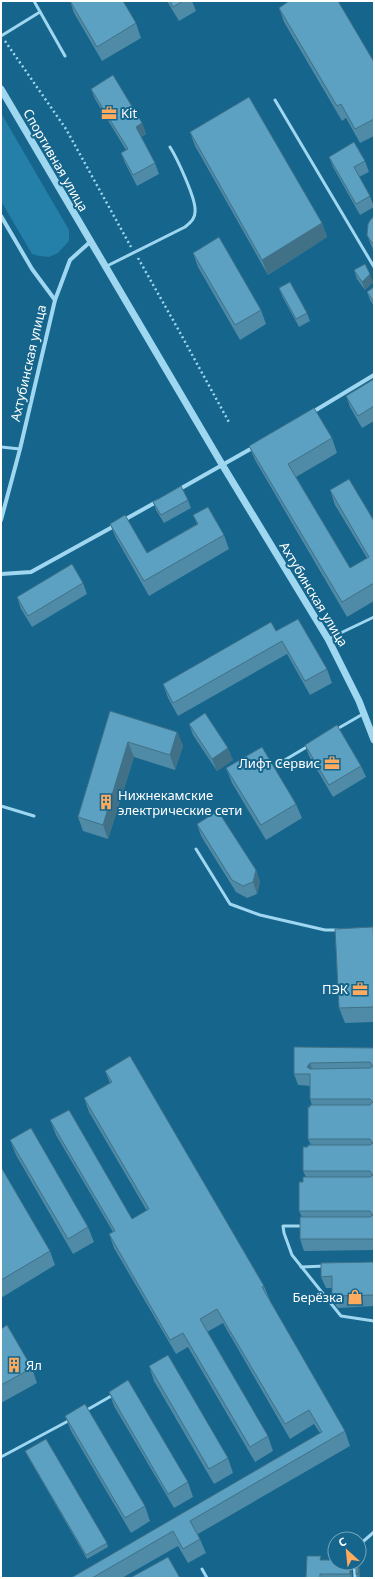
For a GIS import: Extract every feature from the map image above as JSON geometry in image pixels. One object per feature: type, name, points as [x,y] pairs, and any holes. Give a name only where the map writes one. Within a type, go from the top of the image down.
[{"type":"street","name":"Спортивная улица","points":[[1,90],[90,242]]},
{"type":"street","points":[[1,216],[32,269],[55,300]]},
{"type":"street","name":"Ахтубинская улица","points":[[1,520],[20,449],[55,300],[70,260],[90,242],[222,466],[339,658],[364,713],[374,740]]},
{"type":"street","points":[[308,415],[374,375]]},
{"type":"street","points":[[175,492],[256,446]]},
{"type":"street","points":[[1,574],[31,572],[161,500]]},
{"type":"lane","points":[[34,1],[65,56]]},
{"type":"lane","points":[[1,36],[40,12]]},
{"type":"lane","points":[[275,100],[374,267]]},
{"type":"lane","points":[[105,267],[185,227],[193,220],[196,208],[188,183],[170,147]]},
{"type":"lane","points":[[1,447],[20,449]]},
{"type":"lane","points":[[328,639],[374,617]]},
{"type":"lane","points":[[331,733],[364,713]]},
{"type":"lane","points":[[278,764],[311,744]]},
{"type":"lane","points":[[1,806],[34,816]]},
{"type":"lane","points":[[196,849],[230,904],[260,915],[325,930],[346,930]]},
{"type":"lane","points":[[306,1226],[283,1226],[292,1255],[341,1316],[374,1321]]},
{"type":"lane","points":[[301,1266],[330,1266]]},
{"type":"lane","points":[[83,1412],[117,1393]]},
{"type":"lane","points":[[1,1457],[76,1416]]},
{"type":"lane","points":[[202,1569],[207,1578]]},
{"type":"path","points":[[1,36],[66,129],[230,424]]},
{"type":"shaded area","points":[[1,113],[69,230],[69,241],[58,253],[49,257],[32,254],[1,201]]},
{"type":"building","points":[[70,1],[123,1],[136,23],[97,47]]},
{"type":"building","points":[[170,1],[183,1],[173,7]]},
{"type":"building","points":[[289,1],[338,1],[374,62],[374,119],[355,129],[341,104],[337,106],[279,8]]},
{"type":"building","points":[[113,75],[142,123],[136,127],[155,163],[133,175],[121,153],[128,149],[91,89]]},
{"type":"building","points":[[249,97],[322,223],[262,260],[190,132]]},
{"type":"building","points":[[354,142],[365,161],[354,167],[370,196],[356,204],[329,157]]},
{"type":"building","points":[[374,217],[374,244],[367,235],[368,224]]},
{"type":"building","points":[[219,237],[261,310],[235,325],[193,253]]},
{"type":"building","points":[[365,264],[370,274],[362,282],[354,270]]},
{"type":"building","points":[[290,282],[307,313],[296,319],[279,288]]},
{"type":"building","points":[[374,287],[374,302],[367,292]]},
{"type":"building","points":[[374,379],[374,406],[358,416],[346,396]]},
{"type":"building","points":[[314,408],[332,438],[288,464],[350,568],[369,557],[330,490],[349,479],[374,521],[374,583],[342,602],[249,446]]},
{"type":"building","points":[[181,486],[188,500],[161,515],[153,502]]},
{"type":"building","points":[[208,507],[224,535],[144,581],[110,524],[125,515],[147,553],[198,524],[193,515]]},
{"type":"building","points":[[72,564],[83,583],[28,616],[17,597]]},
{"type":"building","points":[[298,619],[327,669],[305,681],[282,641],[173,703],[163,684],[271,622],[276,631]]},
{"type":"building","points":[[110,711],[177,732],[170,755],[128,742],[103,825],[78,817]]},
{"type":"building","points":[[205,713],[228,748],[212,759],[189,724]]},
{"type":"building","points":[[337,725],[361,766],[329,785],[305,745]]},
{"type":"building","points":[[262,747],[296,804],[261,825],[226,768]]},
{"type":"building","points":[[218,811],[256,870],[253,882],[243,886],[232,880],[197,824]]},
{"type":"building","points":[[373,927],[374,1007],[339,1008],[335,929]]},
{"type":"building","points":[[294,1047],[374,1048],[374,1239],[300,1239],[300,1217],[370,1217],[373,1215],[370,1211],[299,1211],[299,1182],[303,1182],[303,1177],[370,1177],[373,1175],[370,1171],[303,1171],[303,1147],[308,1147],[308,1145],[370,1145],[373,1143],[370,1139],[308,1139],[308,1107],[310,1107],[310,1105],[370,1105],[373,1102],[370,1099],[310,1099],[310,1074],[294,1074]],"holes":[[[370,1062],[373,1066],[370,1068],[310,1069],[307,1067],[310,1063]]]},
{"type":"building","points":[[130,1056],[264,1286],[262,1287],[345,1431],[190,1521],[200,1539],[183,1549],[173,1531],[92,1578],[71,1578],[322,1432],[309,1410],[285,1424],[217,1309],[200,1319],[268,1436],[250,1447],[183,1333],[170,1340],[109,1234],[115,1231],[50,1120],[69,1110],[132,1219],[149,1209],[84,1098],[112,1082],[105,1071]]},
{"type":"building","points":[[31,1128],[88,1227],[68,1239],[10,1140]]},
{"type":"building","points":[[1,1167],[50,1251],[1,1280]]},
{"type":"building","points":[[374,1262],[374,1295],[334,1296],[332,1294],[332,1276],[321,1277],[321,1263]]},
{"type":"building","points":[[7,1325],[32,1368],[1,1385],[1,1329]]},
{"type":"building","points":[[168,1355],[228,1458],[209,1469],[149,1366]]},
{"type":"building","points":[[128,1380],[188,1482],[168,1494],[109,1392]]},
{"type":"building","points":[[85,1404],[145,1506],[125,1518],[65,1416]]},
{"type":"building","points":[[46,1439],[107,1543],[86,1555],[25,1451]]},
{"type":"building","points":[[307,1556],[321,1556],[320,1560],[327,1560],[327,1571],[350,1571],[350,1574],[320,1574],[320,1578],[306,1578]]},
{"type":"building","points":[[168,1557],[180,1578],[130,1578]]},
{"type":"place","name":"Kit","points":[[109,113]]},
{"type":"place","name":"Лифт Сервис","points":[[332,763]]},
{"type":"place","name":"Нижнекамские электрические сети","points":[[106,802]]},
{"type":"place","name":"ПЭК","points":[[360,989]]},
{"type":"place","name":"Берёзка","points":[[355,1297]]},
{"type":"place","name":"Ял","points":[[14,1365]]}]
